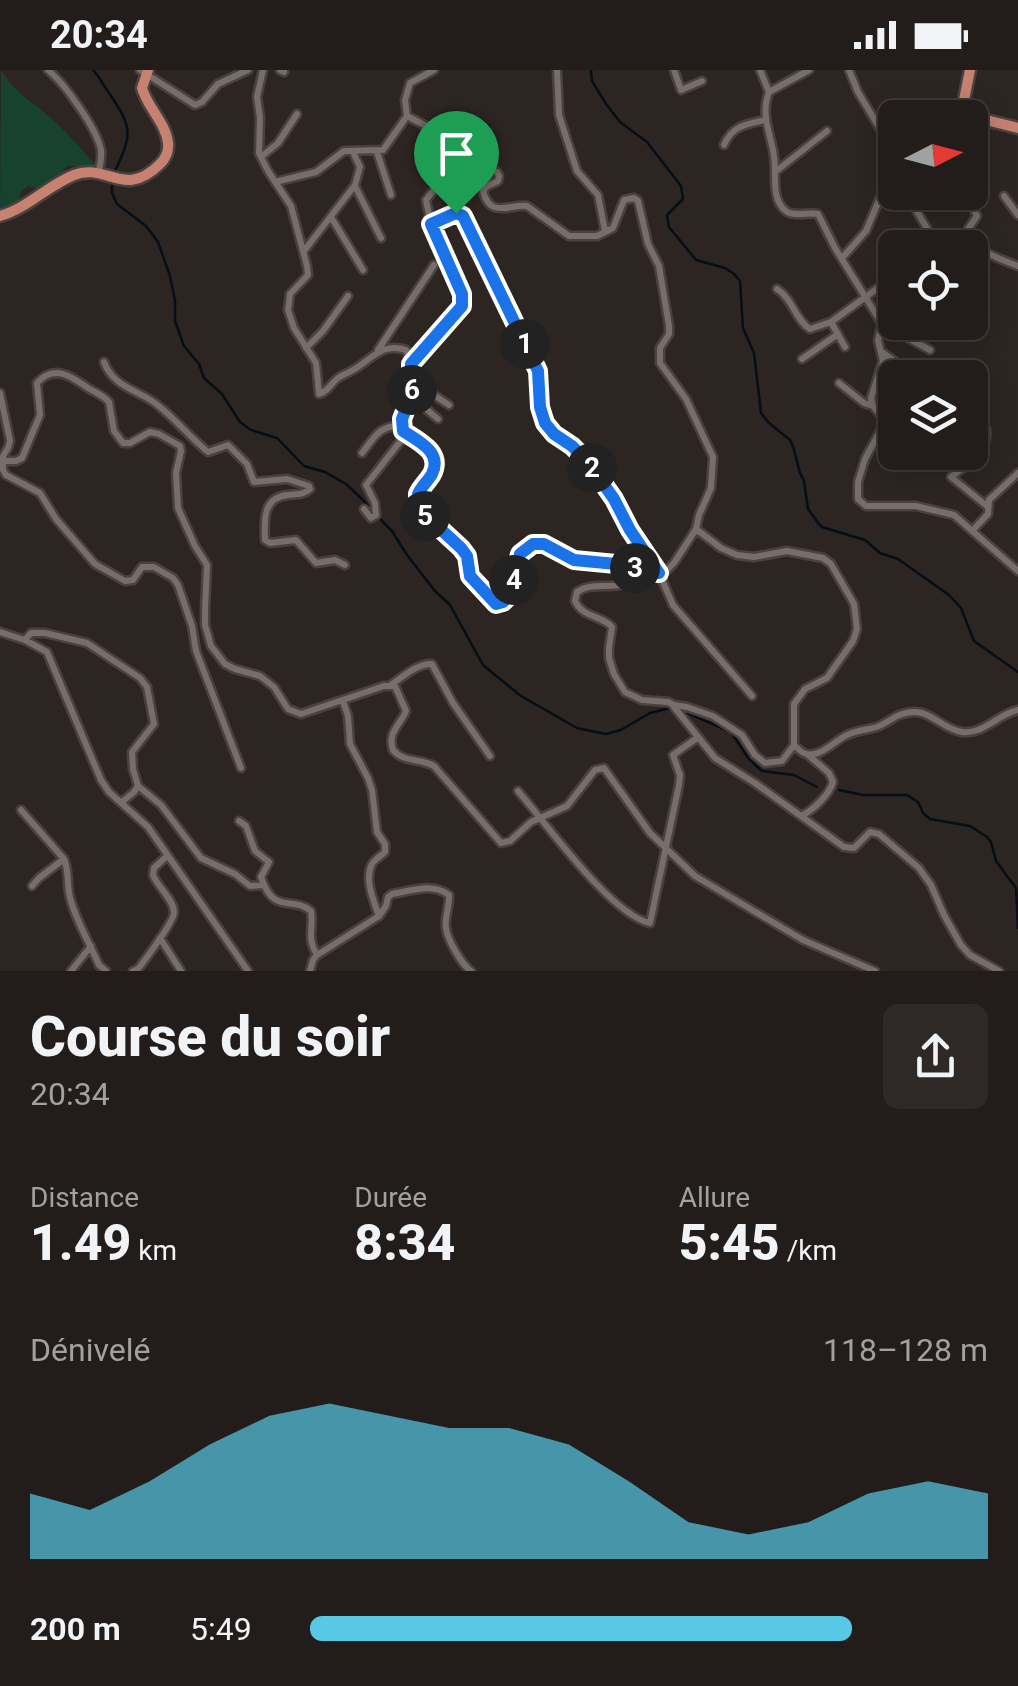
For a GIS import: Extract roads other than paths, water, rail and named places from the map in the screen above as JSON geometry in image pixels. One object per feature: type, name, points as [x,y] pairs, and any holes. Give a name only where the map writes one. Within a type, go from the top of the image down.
[{"type":"main road","points":[[964,100],[970,70]]},
{"type":"main road","points":[[0,216],[19,210],[72,176],[98,174],[129,182],[150,173],[166,156],[168,146],[166,134],[143,94],[144,72]]},
{"type":"main road","points":[[988,120],[1018,128]]},
{"type":"street","points":[[48,70],[72,97],[98,139],[98,174]]},
{"type":"street","points":[[144,72],[195,105],[230,70]]},
{"type":"street","points":[[218,84],[248,70]]},
{"type":"street","points":[[272,70],[263,73],[257,97],[258,143],[261,157],[291,206],[304,252],[308,275],[294,289],[287,304],[289,318],[317,366],[317,390],[320,394],[326,392],[339,377],[378,352],[394,347],[402,348],[411,364],[411,396],[404,430],[366,484],[376,515],[371,518],[364,509]]},
{"type":"street","points":[[276,182],[325,168],[342,152],[377,152],[388,146],[407,116],[405,100],[410,83],[434,70]]},
{"type":"street","points":[[557,70],[559,114],[577,171],[598,195],[604,231]]},
{"type":"street","points":[[674,70],[681,90],[702,81]]},
{"type":"street","points":[[760,70],[770,92]]},
{"type":"street","points":[[809,70],[770,92],[766,102],[775,190],[784,209],[792,214],[818,214],[878,317]]},
{"type":"street","points":[[849,70],[878,126]]},
{"type":"street","points":[[261,157],[278,144],[297,114]]},
{"type":"street","points":[[362,452],[382,429],[391,426],[404,430],[428,448],[434,459],[432,475],[418,494],[421,510],[463,550],[470,576],[495,603],[509,596],[520,554],[533,544],[544,544],[574,560],[647,572],[667,570],[696,528],[711,488],[713,457],[686,399],[660,363],[660,348],[668,337],[669,326],[659,266],[648,244],[637,199],[624,200],[614,226],[592,237],[573,237],[528,206],[495,207],[483,192],[498,181],[497,172],[457,160],[430,128],[407,116]]},
{"type":"street","points":[[724,145],[740,126],[765,120]]},
{"type":"street","points":[[775,172],[827,131]]},
{"type":"street","points":[[304,252],[355,185],[360,167],[353,152]]},
{"type":"street","points":[[377,152],[391,195]]},
{"type":"street","points":[[411,364],[463,302],[431,224],[426,197],[457,160]]},
{"type":"street","points":[[355,185],[381,238]]},
{"type":"street","points":[[1004,196],[1018,216]]},
{"type":"street","points":[[843,257],[866,231],[878,203]]},
{"type":"street","points":[[974,210],[977,216],[968,229],[972,240],[986,253],[1018,266]]},
{"type":"street","points":[[431,224],[456,213],[463,216],[538,371],[545,423],[588,462],[659,573],[673,606],[752,696]]},
{"type":"street","points":[[331,216],[362,270]]},
{"type":"street","points":[[378,352],[434,265]]},
{"type":"street","points":[[777,290],[787,297],[806,328],[831,322],[878,290]]},
{"type":"street","points":[[306,348],[348,296]]},
{"type":"street","points":[[831,322],[845,347]]},
{"type":"street","points":[[802,359],[838,334]]},
{"type":"street","points":[[878,340],[883,361],[871,398],[884,426],[865,459],[858,482],[859,502],[871,507],[925,507],[954,515],[1018,571]]},
{"type":"street","points":[[912,340],[930,350]]},
{"type":"street","points":[[881,352],[892,360]]},
{"type":"street","points":[[104,362],[116,382],[153,401],[208,452],[228,445],[246,464],[254,482],[287,479],[308,486],[305,494],[278,496],[271,501],[264,519],[265,540],[296,540],[316,562],[335,560],[345,565]]},
{"type":"street","points":[[3,460],[22,458],[40,415],[37,383],[43,376],[57,372],[106,397],[114,431],[123,443],[130,444],[150,432],[180,446]]},
{"type":"street","points":[[412,380],[449,405]]},
{"type":"street","points":[[838,383],[873,406]]},
{"type":"street","points":[[0,393],[10,440],[3,456],[6,475],[40,494],[95,564],[125,581],[133,580],[142,567],[150,566],[176,582],[192,626],[196,651],[241,768]]},
{"type":"street","points":[[411,396],[438,418]]},
{"type":"street","points":[[180,446],[188,435]]},
{"type":"street","points":[[180,446],[176,474],[178,508],[194,546],[207,564],[206,625],[216,654],[235,670],[268,682],[294,713],[310,713],[392,685],[417,668],[432,664],[452,703],[490,756]]},
{"type":"street","points":[[960,470],[951,477],[987,506]]},
{"type":"street","points":[[972,530],[988,514],[990,500],[1018,474]]},
{"type":"street","points":[[674,706],[687,706],[714,716],[736,730],[765,763],[782,761],[794,745],[794,704],[804,688],[827,678],[857,630],[854,604],[832,564],[823,558],[788,551],[754,557],[737,555],[720,548],[696,528]]},
{"type":"street","points":[[616,564],[624,584],[584,587],[576,594],[577,606],[612,627],[609,658],[625,692],[642,700],[674,706],[715,758],[847,849],[854,848],[870,832],[879,834],[926,876],[965,950],[1000,971]]},
{"type":"street","points":[[0,632],[47,652],[100,780],[148,827],[248,971]]},
{"type":"street","points":[[26,640],[31,632],[87,643],[144,682],[154,720],[132,752],[138,786],[160,806],[201,858],[250,886],[263,885]]},
{"type":"street","points":[[392,685],[406,711],[391,738],[392,750],[406,760],[434,766],[501,843],[567,806],[595,770],[601,768],[650,833],[695,876],[803,940],[875,971]]},
{"type":"street","points":[[343,701],[350,744],[372,790],[376,832],[386,844],[369,876],[380,916]]},
{"type":"street","points":[[807,754],[903,714],[924,713],[954,730],[968,732],[1018,710]]},
{"type":"street","points":[[518,791],[608,896],[647,923],[652,920],[680,775],[673,754],[697,738]]},
{"type":"street","points":[[794,745],[829,773],[834,782],[802,816]]},
{"type":"street","points":[[122,802],[138,786]]},
{"type":"street","points":[[21,810],[68,866],[72,904],[99,965],[106,971]]},
{"type":"street","points":[[239,821],[246,826],[254,851],[269,862],[261,874],[263,885],[278,902],[309,908],[310,936],[317,955]]},
{"type":"street","points":[[133,971],[173,918],[174,911],[153,871],[168,856]]},
{"type":"street","points":[[32,886],[64,860]]},
{"type":"street","points":[[310,971],[317,955],[380,916],[388,896],[434,888],[449,895],[446,928],[463,966],[471,971]]},
{"type":"street","points":[[160,936],[181,971]]},
{"type":"street","points":[[71,971],[91,946]]},
{"type":"waterway","points":[[93,70],[121,113],[127,130],[125,148],[114,173]]},
{"type":"waterway","points":[[591,70],[592,81],[606,104],[620,122],[647,142],[681,186],[683,199],[667,215],[669,227],[696,260],[725,268],[740,281],[743,328],[754,353],[761,413],[793,446],[808,509],[822,527],[865,540],[949,595],[961,608],[974,641],[1018,672]]},
{"type":"waterway","points":[[112,184],[117,204],[146,226],[158,242],[170,276],[175,321],[184,346],[199,364],[204,378],[222,394],[240,422],[277,438],[304,466],[346,484],[373,512]]},
{"type":"waterway","points":[[381,520],[450,605],[483,665],[521,696],[577,728],[606,734],[670,708]]},
{"type":"waterway","points":[[685,712],[731,732],[762,771],[794,775],[817,787]]},
{"type":"waterway","points":[[839,790],[863,795],[907,795],[918,802],[930,819],[970,826],[987,837],[996,861],[1016,888],[1018,928]]}]
